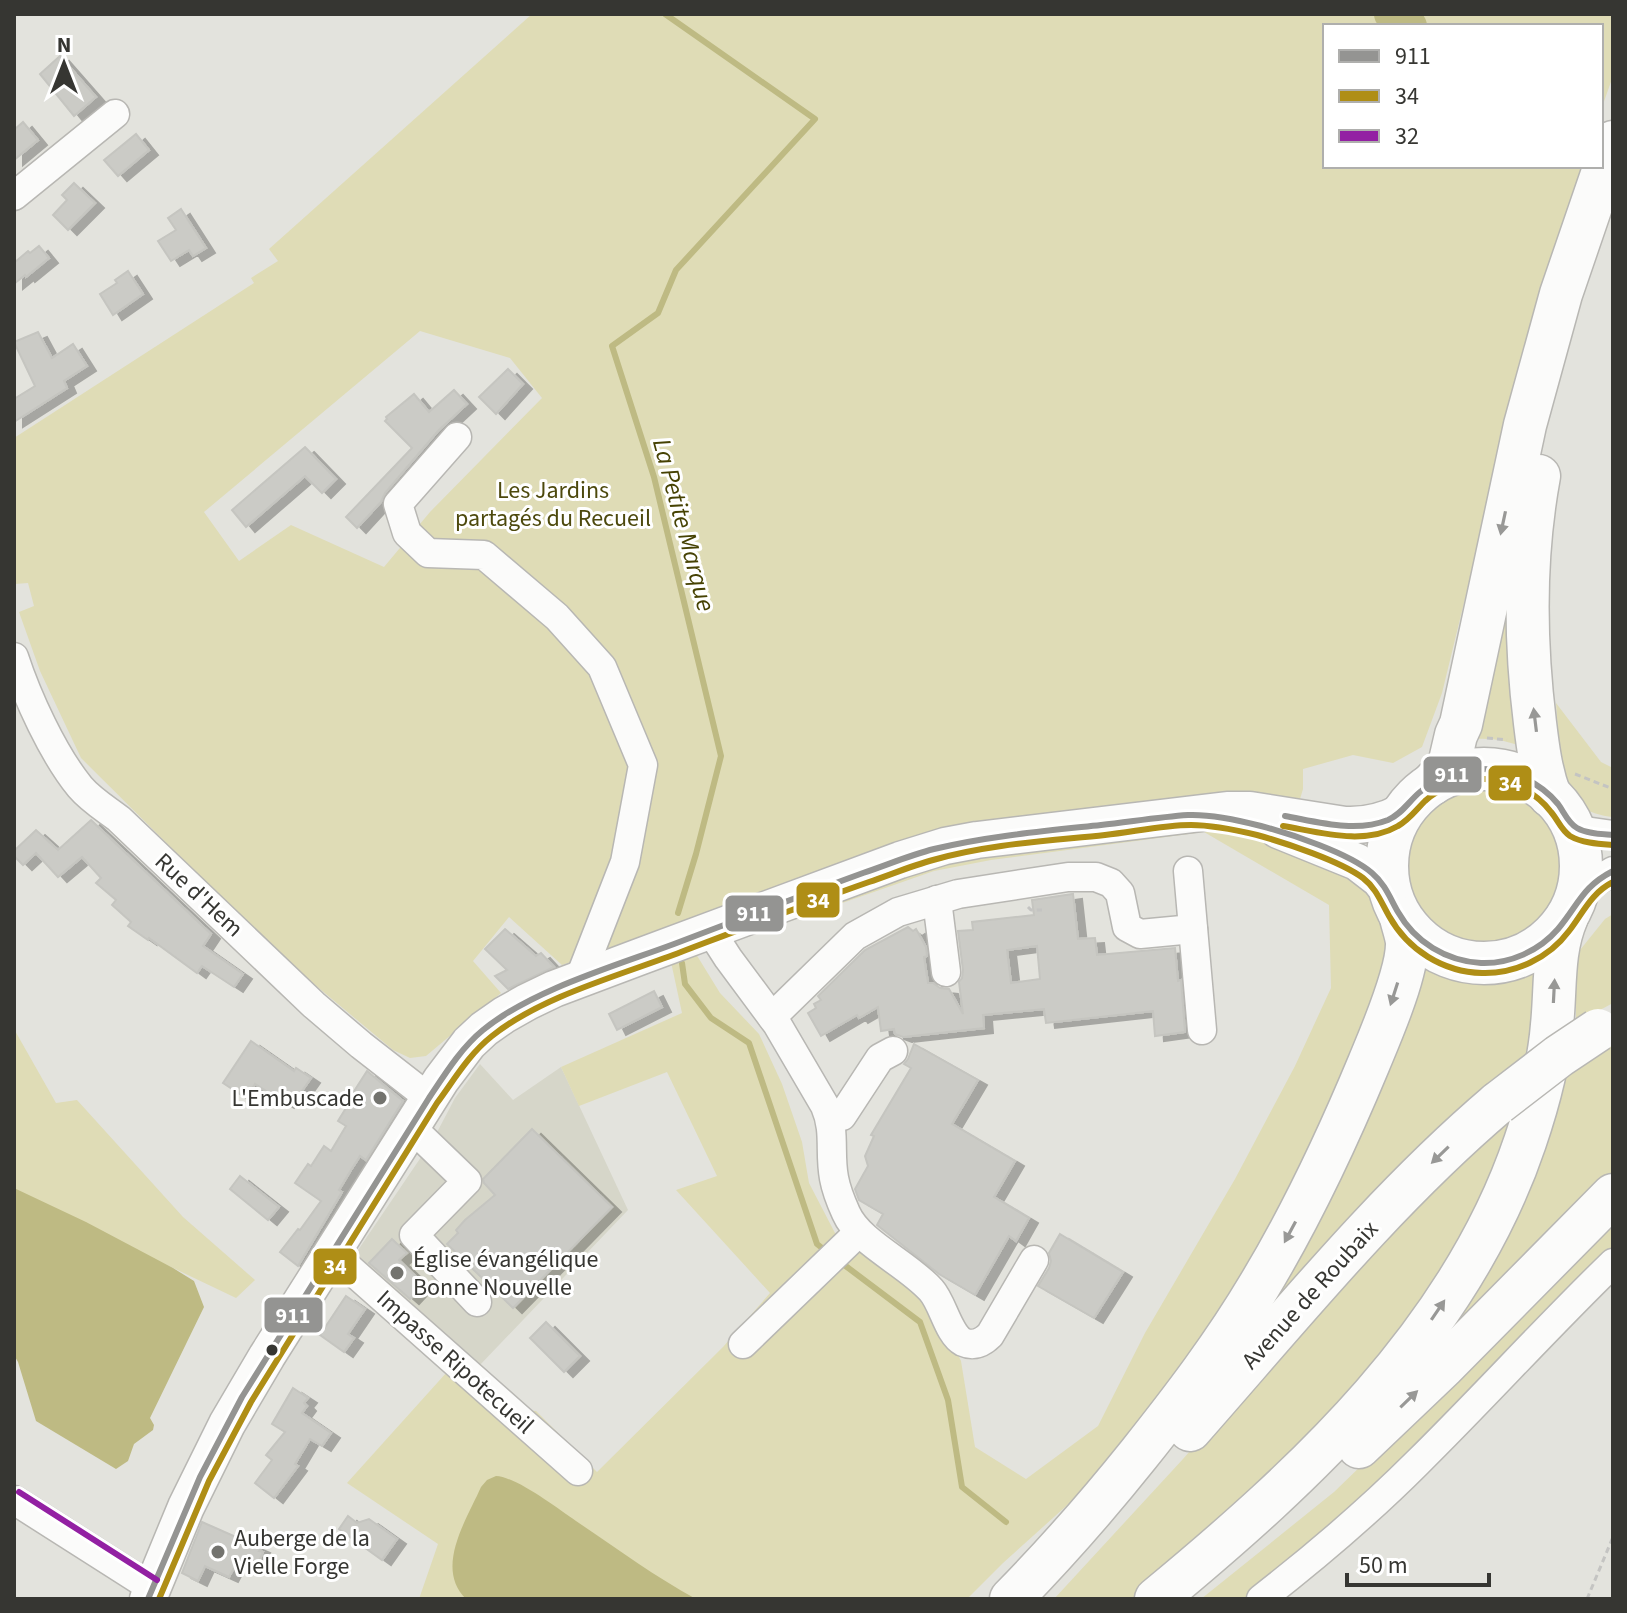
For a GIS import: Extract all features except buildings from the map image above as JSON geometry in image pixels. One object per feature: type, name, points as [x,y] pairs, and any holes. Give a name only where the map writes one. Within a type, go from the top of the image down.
[{"type":"highway","points":[[1011,1599],[1108,1492],[1220,1347],[1274,1261],[1340,1131],[1386,1019],[1404,963],[1406,935],[1387,879],[1390,837],[1402,812],[1449,765],[1461,724],[1525,425],[1561,294],[1613,142]]},
{"type":"highway","points":[[1156,1599],[1261,1509],[1347,1425],[1421,1335],[1472,1258],[1509,1184],[1524,1144],[1549,1050],[1557,946],[1580,882],[1581,858],[1566,798],[1542,774],[1532,699],[1528,602],[1531,531],[1555,404],[1613,214]]},
{"type":"highway","points":[[1432,784],[1455,773],[1493,769],[1518,775],[1566,798]]},
{"type":"highway","points":[[1396,906],[1410,930],[1431,948],[1457,960],[1484,963],[1512,959],[1537,947],[1558,929],[1570,911]]},
{"type":"highway","name":"Avenue de Roubaix","points":[[1036,1599],[1103,1530],[1420,1174],[1498,1103],[1559,1056],[1605,1026]]},
{"type":"highway","points":[[1182,1599],[1320,1485],[1444,1366],[1613,1195]]},
{"type":"main road","points":[[150,1594],[227,1424],[453,1063],[484,1029],[504,1015],[579,980],[945,846],[1017,834],[1227,810],[1250,810],[1360,826],[1388,820],[1402,812]]},
{"type":"main road","points":[[1190,815],[1258,824],[1357,862],[1379,879],[1396,906]]},
{"type":"street","points":[[14,196],[115,114]]},
{"type":"street","points":[[457,437],[398,504],[407,533],[428,553],[484,555],[557,617],[602,667],[643,765],[625,862],[579,980]]},
{"type":"street","name":"Rue d'Hem","points":[[14,657],[36,710],[80,786],[361,1045],[420,1112],[467,1181],[414,1235],[477,1302]]},
{"type":"street","points":[[1566,798],[1585,831],[1613,835]]},
{"type":"street","points":[[1188,871],[1202,1030]]},
{"type":"street","points":[[1570,911],[1588,886],[1613,871]]},
{"type":"street","points":[[772,1017],[855,936],[898,912],[958,894],[1068,877],[1096,877],[1111,883],[1120,893],[1127,927],[1140,934],[1193,929]]},
{"type":"street","points":[[937,900],[946,972]]},
{"type":"street","points":[[710,930],[772,1017],[831,1119],[834,1179],[845,1212],[844,1246],[743,1344]]},
{"type":"street","points":[[831,1119],[842,1116],[880,1058],[893,1051]]},
{"type":"street","points":[[844,1246],[911,1270],[934,1292],[955,1334],[962,1342],[973,1344],[982,1343],[990,1335],[1034,1260]]},
{"type":"street","name":"Impasse Ripotecueil","points":[[332,1253],[578,1471]]},
{"type":"street","points":[[1261,1599],[1392,1487],[1613,1263]]},
{"type":"street","points":[[14,1500],[150,1594]]},
{"type":"path","points":[[1566,798],[1613,789]]},
{"type":"path","points":[[1587,1599],[1613,1537]]},
{"type":"shaded area","points":[[480,1064],[513,1100],[561,1067],[628,1210],[479,1366],[354,1256]]},
{"type":"shaded area","points":[[14,1188],[86,1222],[194,1281],[204,1307],[150,1418],[153,1430],[134,1444],[128,1461],[116,1469],[36,1421],[14,1355]]},
{"type":"shaded area","points":[[496,1476],[537,1494],[696,1599],[466,1599],[457,1587],[453,1573],[456,1543],[481,1487]]},
{"type":"green space","name":"Les Jardins partagés du Recueil","points":[[532,14],[1613,14],[1613,76],[1603,104],[1603,24],[1323,24],[1323,168],[1583,168],[1516,389],[1442,693],[1422,747],[1393,763],[1353,755],[1303,769],[1303,789],[1287,842],[1365,877],[1393,933],[1384,980],[1336,1097],[1267,1232],[1187,1366],[1115,1462],[967,1599],[419,1599],[438,1544],[347,1483],[447,1372],[491,1408],[536,1411],[597,1472],[723,1347],[770,1293],[676,1190],[717,1176],[667,1072],[579,1106],[561,1067],[682,1013],[671,962],[643,937],[562,965],[509,917],[473,961],[501,993],[426,1056],[410,1058],[393,1050],[278,954],[81,758],[40,671],[19,612],[34,606],[28,583],[15,584],[14,438],[254,283],[251,278],[278,261],[269,249]],"holes":[[[420,331],[510,358],[542,398],[430,512],[384,567],[291,525],[239,561],[204,512]],[[1204,832],[1329,905],[1331,988],[1295,1066],[1235,1179],[1145,1333],[1098,1426],[1026,1479],[975,1447],[961,1361],[931,1299],[835,1233],[809,1183],[802,1142],[782,1084],[759,1034],[720,993],[696,954],[934,871],[991,860]]]},
{"type":"green space","points":[[1522,502],[1526,748],[1496,740],[1466,740]]},
{"type":"green space","points":[[1556,703],[1601,762],[1613,768],[1613,817],[1586,810],[1572,797],[1561,757]]},
{"type":"green space","points":[[1483,791],[1513,797],[1538,814],[1555,839],[1561,869],[1555,899],[1538,924],[1513,941],[1483,947],[1453,941],[1428,924],[1411,899],[1405,869],[1411,839],[1428,814],[1453,797]]},
{"type":"green space","points":[[1613,914],[1613,1003],[1576,1023],[1576,955],[1605,919]]},
{"type":"green space","points":[[1421,957],[1455,971],[1478,976],[1514,972],[1544,959],[1537,1047],[1482,1088],[1392,1174],[1250,1333]]},
{"type":"green space","points":[[14,1029],[56,1103],[77,1100],[183,1217],[255,1280],[236,1298],[14,1192]]},
{"type":"green space","points":[[1613,1040],[1613,1172],[1417,1370],[1562,1076]]},
{"type":"green space","points":[[1518,1111],[1482,1212],[1366,1382],[1136,1599],[1054,1599],[1414,1200]]},
{"type":"green space","points":[[1613,1222],[1613,1273],[1275,1599],[1201,1599],[1334,1492]]},
{"type":"waterway","name":"La Petite Marque","points":[[665,14],[815,119],[676,270],[658,313],[612,346],[654,477],[721,756],[678,913]]},
{"type":"waterway","points":[[1391,14],[1407,24]]},
{"type":"waterway","name":"La Petite Marque","points":[[682,963],[685,984],[711,1018],[749,1043],[817,1244],[827,1252]]},
{"type":"waterway","name":"La Petite Marque","points":[[839,1261],[920,1322],[948,1400],[962,1487],[1006,1522]]},
{"type":"transit line","name":"911","points":[[1285,816],[1336,825],[1375,824],[1393,817],[1420,792],[1442,779],[1482,769],[1504,771],[1524,778],[1551,796],[1577,828],[1590,833],[1613,835]]},
{"type":"transit line","name":"34","points":[[1283,826],[1341,836],[1385,832],[1402,824],[1425,801],[1444,789],[1466,781],[1491,779],[1511,783],[1529,792],[1545,805],[1570,836],[1585,842],[1612,845]]},
{"type":"transit line","name":"911","points":[[148,1599],[200,1477],[242,1397],[429,1098],[475,1037],[503,1016],[549,991],[934,849],[1038,832],[1188,815],[1225,818],[1273,829],[1349,858],[1372,873],[1405,923],[1423,941],[1444,954],[1481,963],[1513,958],[1542,944],[1558,929],[1588,890],[1613,871]]},
{"type":"transit line","name":"34","points":[[159,1599],[209,1481],[251,1402],[437,1103],[484,1043],[534,1009],[583,988],[917,865],[975,850],[1159,827],[1199,825],[1257,835],[1341,865],[1371,886],[1397,928],[1416,949],[1440,963],[1468,972],[1507,971],[1541,956],[1561,941],[1593,898],[1613,882]]},
{"type":"transit line","name":"32","points":[[19,1492],[157,1580]]},
{"type":"place","name":"L'Embuscade","points":[[380,1098]]},
{"type":"place","name":"Église évangélique Bonne Nouvelle","points":[[397,1273]]},
{"type":"place","name":"Auberge de la Vielle Forge","points":[[218,1552]]}]
